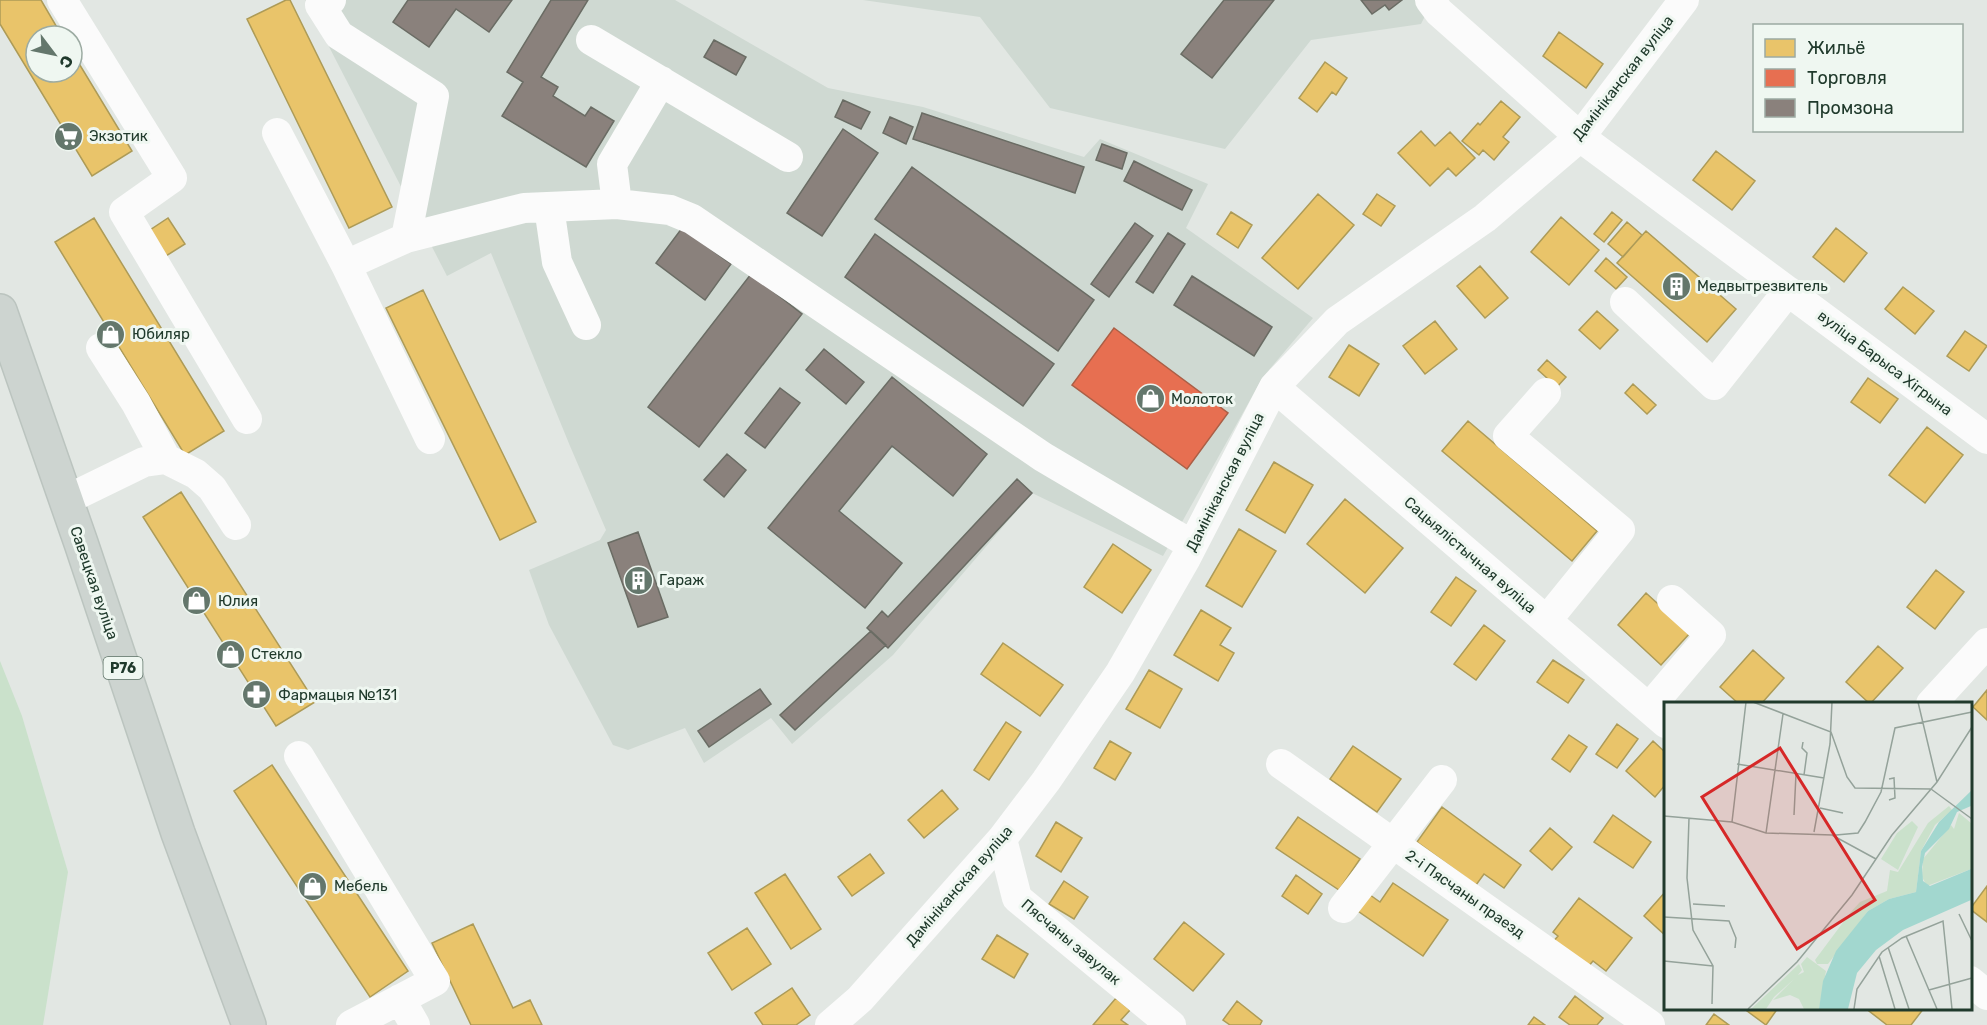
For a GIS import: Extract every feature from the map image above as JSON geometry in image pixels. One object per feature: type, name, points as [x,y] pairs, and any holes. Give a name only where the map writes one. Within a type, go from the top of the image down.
[{"type":"main road","name":"Савецкая вуліца","points":[[0,311],[178,833],[249,1025]]},
{"type":"street","points":[[62,0],[172,178],[124,212],[247,419]]},
{"type":"street","points":[[331,0],[320,5],[339,35],[434,96],[406,238]]},
{"type":"street","name":"вуліца Барыса Хігрына","points":[[1430,0],[1439,12],[1580,137],[1987,439]]},
{"type":"street","name":"Дамініканская вуліца","points":[[830,1025],[860,999],[1002,839],[1046,781],[1120,673],[1192,546],[1274,387],[1337,321],[1485,218],[1580,137],[1684,0]]},
{"type":"street","points":[[591,40],[788,157]]},
{"type":"street","points":[[617,204],[612,164],[661,81]]},
{"type":"street","points":[[277,133],[346,265],[430,439]]},
{"type":"street","points":[[346,265],[406,238],[524,208],[617,204],[670,210],[692,219],[1043,457],[1192,546]]},
{"type":"street","points":[[549,207],[557,262],[586,325]]},
{"type":"street","points":[[1625,302],[1714,384],[1788,291]]},
{"type":"street","points":[[101,348],[136,403],[166,459]]},
{"type":"street","name":"Сацыялістычная вуліца","points":[[1274,387],[1658,715]]},
{"type":"street","points":[[1546,393],[1508,436],[1620,530],[1546,620]]},
{"type":"street","points":[[66,500],[144,462],[166,459],[196,474],[212,488],[236,525]]},
{"type":"street","points":[[1667,702],[1712,635],[1672,600]]},
{"type":"street","points":[[1933,702],[1987,643]]},
{"type":"street","points":[[299,756],[435,981],[351,1025]]},
{"type":"street","name":"2-і Пясчаны праезд","points":[[1281,764],[1649,1025]]},
{"type":"street","points":[[1343,908],[1442,780]]},
{"type":"street","name":"Пясчаны завулак","points":[[1002,839],[1017,898],[1171,1025]]},
{"type":"street","points":[[1972,982],[1987,995]]},
{"type":"street","points":[[400,999],[415,1025]]},
{"type":"street","points":[[844,1025],[860,999]]},
{"type":"street","points":[[1649,1025],[1664,1007]]},
{"type":"shaded area","points":[[305,0],[675,0],[828,88],[923,107],[1084,157],[1100,139],[1208,184],[1186,228],[1313,318],[1263,377],[1163,556],[1032,493],[893,655],[792,744],[771,718],[704,763],[685,728],[628,750],[613,745],[549,625],[529,570],[600,540],[606,530],[491,253],[447,276]]},
{"type":"shaded area","points":[[863,0],[1433,0],[1421,24],[1311,40],[1225,149],[1050,108],[980,17]]},
{"type":"green space","points":[[0,661],[22,716],[68,872],[43,1025],[0,1025]]},
{"type":"building: Жильё","points":[[0,0],[41,0],[55,24],[24,24],[24,64],[0,24]]},
{"type":"building: Жильё","points":[[290,0],[392,207],[349,228],[247,19]]},
{"type":"building: Жильё","points":[[1559,32],[1603,64],[1586,88],[1543,56]]},
{"type":"building: Жильё","points":[[1325,62],[1347,78],[1336,95],[1332,92],[1317,112],[1299,98]]},
{"type":"building: Жильё","points":[[84,72],[132,151],[92,176],[36,84],[84,84]]},
{"type":"building: Жильё","points":[[1501,101],[1520,117],[1503,137],[1509,142],[1494,160],[1483,150],[1479,155],[1462,141]]},
{"type":"building: Жильё","points":[[1421,131],[1435,146],[1450,132],[1475,158],[1456,176],[1448,168],[1430,186],[1398,153]]},
{"type":"building: Жильё","points":[[1716,151],[1755,181],[1732,210],[1693,180]]},
{"type":"building: Жильё","points":[[1318,194],[1354,225],[1298,289],[1262,258]]},
{"type":"building: Жильё","points":[[1377,194],[1395,206],[1381,226],[1363,214]]},
{"type":"building: Жильё","points":[[1231,212],[1252,225],[1238,248],[1217,234]]},
{"type":"building: Жильё","points":[[1612,212],[1622,220],[1604,242],[1594,234]]},
{"type":"building: Жильё","points":[[1561,217],[1599,250],[1569,285],[1531,252]]},
{"type":"building: Жильё","points":[[94,218],[224,431],[185,455],[55,242]]},
{"type":"building: Жильё","points":[[168,218],[185,244],[166,256],[150,230]]},
{"type":"building: Жильё","points":[[1627,222],[1642,235],[1623,257],[1608,244]]},
{"type":"building: Жильё","points":[[1836,228],[1867,253],[1844,282],[1813,257]]},
{"type":"building: Жильё","name":"Медвытрезвитель","points":[[1646,231],[1736,309],[1707,342],[1617,263]]},
{"type":"building: Жильё","points":[[1606,258],[1627,277],[1616,289],[1595,271]]},
{"type":"building: Жильё","points":[[1480,266],[1508,298],[1485,318],[1457,286]]},
{"type":"building: Жильё","points":[[1903,287],[1934,311],[1915,334],[1885,309]]},
{"type":"building: Жильё","points":[[423,290],[536,522],[500,540],[386,308]]},
{"type":"building: Жильё","points":[[1597,311],[1618,330],[1600,349],[1579,330]]},
{"type":"building: Жильё","points":[[1435,321],[1457,349],[1425,374],[1403,346]]},
{"type":"building: Жильё","points":[[1965,331],[1987,346],[1969,371],[1947,356]]},
{"type":"building: Жильё","points":[[1349,345],[1379,364],[1359,396],[1329,377]]},
{"type":"building: Жильё","points":[[1547,360],[1566,377],[1557,387],[1538,370]]},
{"type":"building: Жильё","points":[[1868,378],[1898,399],[1880,423],[1851,402]]},
{"type":"building: Жильё","points":[[1633,384],[1656,405],[1647,414],[1625,393]]},
{"type":"building: Жильё","points":[[1468,421],[1597,531],[1572,561],[1442,451]]},
{"type":"building: Жильё","points":[[1927,427],[1963,455],[1925,503],[1889,475]]},
{"type":"building: Жильё","points":[[1274,462],[1313,485],[1285,533],[1246,510]]},
{"type":"building: Жильё","points":[[181,492],[315,702],[276,726],[143,517]]},
{"type":"building: Жильё","points":[[1345,499],[1403,548],[1365,593],[1307,544]]},
{"type":"building: Жильё","points":[[1239,529],[1276,551],[1242,607],[1206,586]]},
{"type":"building: Жильё","points":[[1113,544],[1151,570],[1122,613],[1084,587]]},
{"type":"building: Жильё","points":[[1936,570],[1964,592],[1935,629],[1907,607]]},
{"type":"building: Жильё","points":[[1456,577],[1476,591],[1451,626],[1431,612]]},
{"type":"building: Жильё","points":[[1646,593],[1690,633],[1661,665],[1618,625]]},
{"type":"building: Жильё","points":[[1201,610],[1231,628],[1220,645],[1234,653],[1218,681],[1174,655]]},
{"type":"building: Жильё","points":[[1484,625],[1505,641],[1476,680],[1454,664]]},
{"type":"building: Жильё","points":[[1003,643],[1063,685],[1040,716],[981,674]]},
{"type":"building: Жильё","points":[[1878,646],[1903,668],[1872,702],[1868,702],[1846,682]]},
{"type":"building: Жильё","points":[[1753,650],[1784,678],[1763,702],[1737,702],[1720,687]]},
{"type":"building: Жильё","points":[[1553,660],[1584,680],[1568,703],[1537,682]]},
{"type":"building: Жильё","points":[[1149,670],[1182,689],[1160,728],[1126,709]]},
{"type":"building: Жильё","points":[[1987,690],[1987,720],[1973,707]]},
{"type":"building: Жильё","points":[[1006,722],[1021,732],[989,780],[974,770]]},
{"type":"building: Жильё","points":[[1617,724],[1638,739],[1617,768],[1596,754]]},
{"type":"building: Жильё","points":[[1569,735],[1587,747],[1570,772],[1552,759]]},
{"type":"building: Жильё","points":[[1110,741],[1131,753],[1115,780],[1094,768]]},
{"type":"building: Жильё","points":[[1653,741],[1664,751],[1664,786],[1655,797],[1626,771]]},
{"type":"building: Жильё","points":[[1353,746],[1401,779],[1377,812],[1330,779]]},
{"type":"building: Жильё","points":[[272,765],[408,971],[370,997],[234,791]]},
{"type":"building: Жильё","points":[[942,790],[958,809],[924,838],[908,820]]},
{"type":"building: Жильё","points":[[1442,807],[1521,865],[1504,888],[1484,874],[1476,885],[1417,842]]},
{"type":"building: Жильё","points":[[1613,815],[1651,842],[1633,868],[1594,842]]},
{"type":"building: Жильё","points":[[1298,817],[1360,859],[1339,890],[1276,848]]},
{"type":"building: Жильё","points":[[1056,822],[1082,838],[1061,872],[1036,856]]},
{"type":"building: Жильё","points":[[1550,828],[1572,847],[1552,870],[1530,851]]},
{"type":"building: Жильё","points":[[870,854],[884,873],[852,896],[838,877]]},
{"type":"building: Жильё","points":[[785,874],[821,929],[791,949],[755,893]]},
{"type":"building: Жильё","points":[[1296,875],[1322,894],[1308,914],[1282,896]]},
{"type":"building: Жильё","points":[[1064,881],[1088,897],[1074,919],[1049,904]]},
{"type":"building: Жильё","points":[[1393,883],[1448,920],[1423,956],[1352,907],[1363,890],[1380,902]]},
{"type":"building: Жильё","points":[[1987,886],[1987,922],[1972,911],[1972,906]]},
{"type":"building: Жильё","points":[[1664,893],[1664,934],[1644,916]]},
{"type":"building: Жильё","points":[[1579,898],[1632,938],[1606,971],[1593,961],[1587,968],[1553,942],[1558,936],[1553,932]]},
{"type":"building: Жильё","points":[[1184,922],[1224,954],[1193,991],[1154,959]]},
{"type":"building: Жильё","points":[[473,924],[513,1008],[530,1000],[542,1025],[471,1025],[432,943]]},
{"type":"building: Жильё","points":[[747,928],[771,964],[732,990],[708,953]]},
{"type":"building: Жильё","points":[[997,935],[1028,954],[1014,978],[982,959]]},
{"type":"building: Жильё","points":[[792,988],[810,1015],[796,1025],[763,1025],[755,1013]]},
{"type":"building: Жильё","points":[[1575,996],[1603,1018],[1597,1025],[1570,1025],[1559,1017]]},
{"type":"building: Жильё","points":[[1116,998],[1130,1010],[1121,1020],[1128,1025],[1093,1025]]},
{"type":"building: Жильё","points":[[1237,1001],[1262,1021],[1260,1025],[1230,1025],[1223,1020]]},
{"type":"building: Жильё","points":[[1746,1010],[1777,1010],[1766,1025]]},
{"type":"building: Жильё","points":[[1922,1010],[1911,1025],[1887,1025],[1869,1011]]},
{"type":"building: Жильё","points":[[1714,1014],[1729,1025],[1706,1025]]},
{"type":"building: Жильё","points":[[1534,1017],[1545,1025],[1528,1025]]},
{"type":"building: Торговля","name":"Молоток","points":[[1114,328],[1228,413],[1187,469],[1072,385]]},
{"type":"building: Промзона","points":[[408,0],[512,0],[489,32],[456,9],[429,47],[393,22]]},
{"type":"building: Промзона","points":[[551,0],[588,0],[541,77],[558,87],[553,96],[585,116],[591,107],[614,121],[586,167],[502,116],[523,82],[507,72]]},
{"type":"building: Промзона","points":[[1224,0],[1274,0],[1212,78],[1181,54]]},
{"type":"building: Промзона","points":[[1361,0],[1402,0],[1389,10],[1385,5],[1372,14]]},
{"type":"building: Промзона","points":[[714,40],[746,57],[736,75],[704,57]]},
{"type":"building: Промзона","points":[[843,100],[870,112],[861,129],[835,117]]},
{"type":"building: Промзона","points":[[922,113],[1084,167],[1075,193],[913,139]]},
{"type":"building: Промзона","points":[[890,117],[913,127],[906,144],[883,133]]},
{"type":"building: Промзона","points":[[843,129],[878,153],[822,236],[787,213]]},
{"type":"building: Промзона","points":[[1102,144],[1127,153],[1122,169],[1096,160]]},
{"type":"building: Промзона","points":[[1134,161],[1192,190],[1182,210],[1124,181]]},
{"type":"building: Промзона","points":[[912,167],[1094,300],[1058,351],[875,219]]},
{"type":"building: Промзона","points":[[1135,223],[1153,236],[1109,297],[1091,284]]},
{"type":"building: Промзона","points":[[682,228],[731,264],[705,300],[656,263]]},
{"type":"building: Промзона","points":[[1168,233],[1185,244],[1153,293],[1136,282]]},
{"type":"building: Промзона","points":[[875,234],[1054,364],[1023,406],[845,277]]},
{"type":"building: Промзона","points":[[751,274],[802,314],[699,447],[648,407]]},
{"type":"building: Промзона","points":[[1192,276],[1272,327],[1254,356],[1174,305]]},
{"type":"building: Промзона","points":[[824,349],[864,382],[846,404],[806,370]]},
{"type":"building: Промзона","points":[[892,377],[987,454],[953,496],[892,446],[839,511],[902,563],[865,608],[768,528]]},
{"type":"building: Промзона","points":[[780,388],[800,403],[765,448],[745,433]]},
{"type":"building: Промзона","points":[[727,454],[746,470],[724,497],[704,480]]},
{"type":"building: Промзона","points":[[1017,479],[1032,493],[888,648],[867,628],[882,611],[888,617]]},
{"type":"building: Промзона","name":"Гараж","points":[[638,532],[668,617],[638,627],[608,543]]},
{"type":"building: Промзона","points":[[871,631],[886,645],[795,730],[780,715]]},
{"type":"building: Промзона","points":[[760,689],[771,704],[709,747],[698,731]]},
{"type":"place","name":"Экзотик","points":[[68,136]]},
{"type":"place","name":"Медвытрезвитель","points":[[1676,286]]},
{"type":"place","name":"Юбиляр","points":[[111,334]]},
{"type":"place","name":"Молоток","points":[[1150,399]]},
{"type":"place","name":"Гараж","points":[[638,580]]},
{"type":"place","name":"Юлия","points":[[197,601]]},
{"type":"place","name":"Стекло","points":[[230,654]]},
{"type":"place","name":"Фармацыя №131","points":[[257,695]]},
{"type":"place","name":"Мебель","points":[[313,886]]}]
